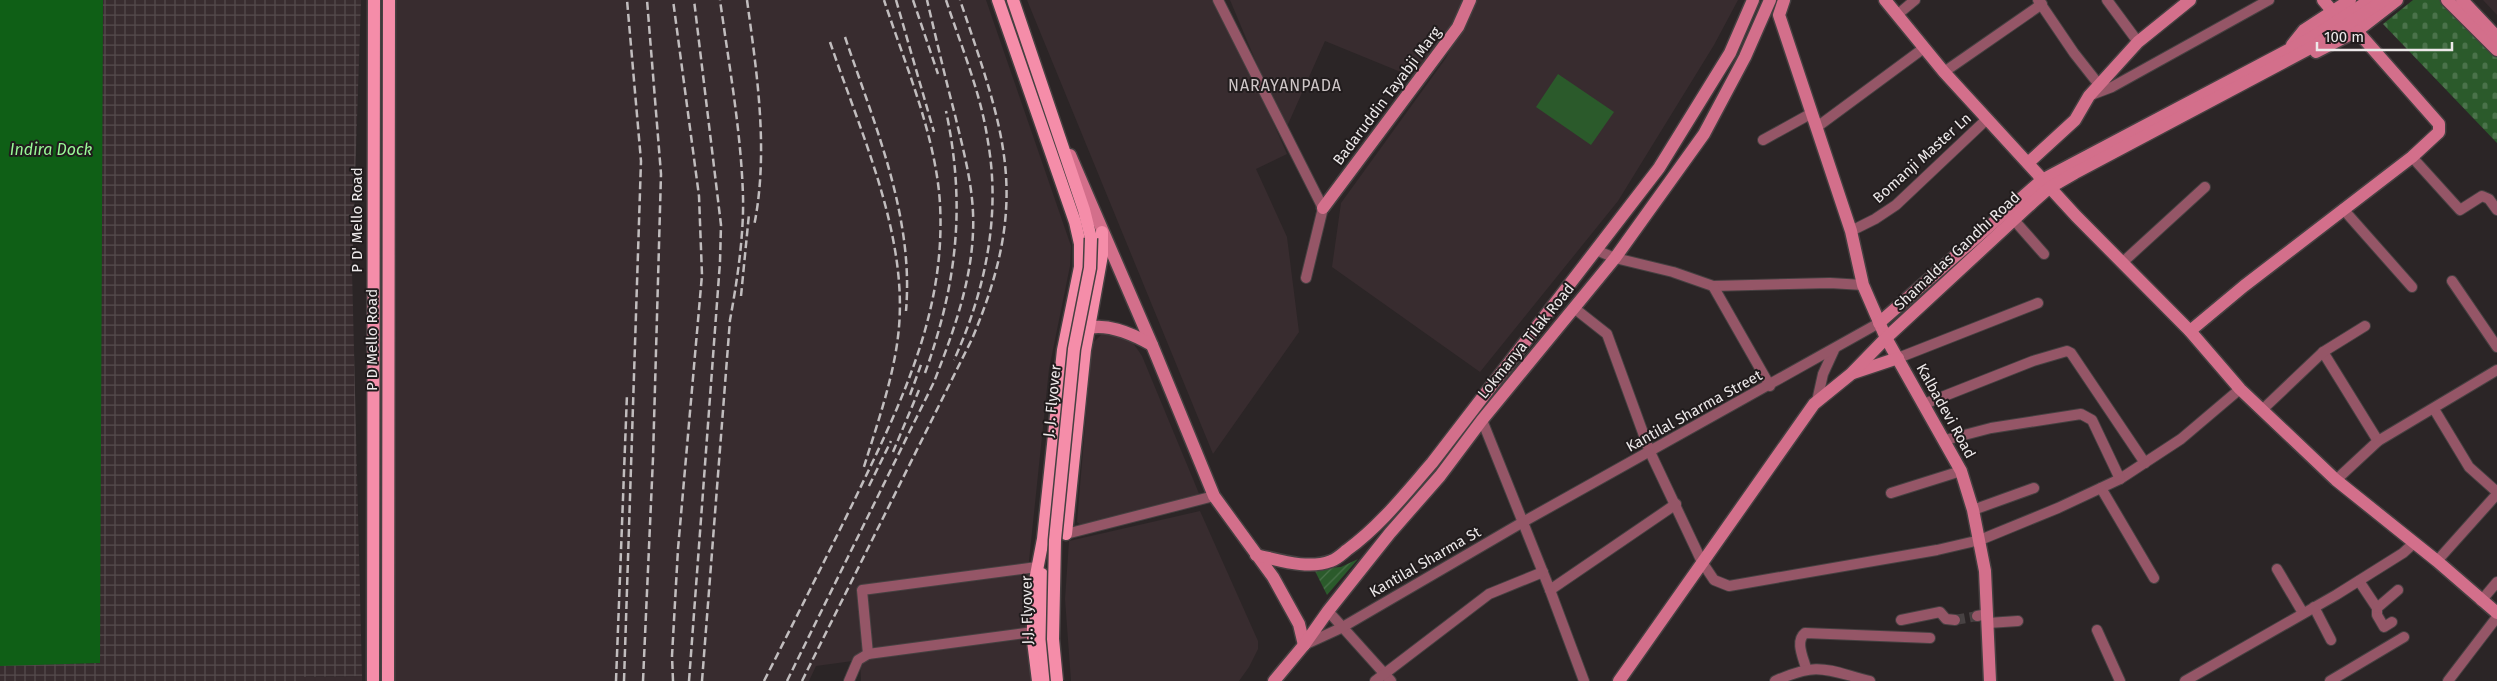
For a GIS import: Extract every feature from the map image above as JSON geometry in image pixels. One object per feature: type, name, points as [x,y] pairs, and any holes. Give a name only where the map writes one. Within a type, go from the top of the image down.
[{"type":"main road","name":"P D' Mello Road","points":[[373,681],[374,0]]},
{"type":"main road","name":"P D Mello Road","points":[[388,681],[389,0]]},
{"type":"main road","points":[[998,0],[1075,222],[1080,244],[1080,267],[1076,293],[1063,350],[1040,563],[1033,591],[1033,632],[1038,681]]},
{"type":"main road","name":"J. J. Flyover","points":[[1013,0],[1057,130],[1096,235],[1074,349],[1055,540],[1053,620],[1058,681]]},
{"type":"main road","name":"Badaruddin Tayabji Marg","points":[[1323,208],[1458,27],[1470,0]]},
{"type":"main road","name":"Lokmanya Tilak Road","points":[[1256,556],[1293,564],[1316,564],[1332,561],[1364,538],[1397,504],[1432,463],[1659,168],[1730,53],[1754,0]]},
{"type":"main road","name":"Kalbadevi Road","points":[[1784,0],[1779,15],[1850,231],[1863,284],[1886,338],[1946,440],[1961,471],[1973,510],[1980,540],[1984,618],[1990,681]]},
{"type":"main road","points":[[1884,0],[1944,72],[2046,184],[2190,331],[2240,389],[2336,480],[2437,561],[2497,615]]},
{"type":"main road","points":[[2322,0],[2334,13]]},
{"type":"main road","points":[[2291,53],[2304,30],[2334,13],[2350,0]]},
{"type":"main road","points":[[2313,41],[2370,0]]},
{"type":"main road","points":[[1879,323],[2046,184],[2291,53],[2384,0]]},
{"type":"main road","points":[[2291,53],[2322,51],[2357,31],[2397,0]]},
{"type":"main road","points":[[2447,0],[2497,50]]},
{"type":"main road","points":[[2462,0],[2497,37]]},
{"type":"main road","points":[[2028,163],[2075,120],[2089,96],[2138,42],[2185,2]]},
{"type":"main road","points":[[1765,4],[1787,39]]},
{"type":"main road","name":"Lokmanya Tilak Road","points":[[1274,681],[1286,676],[1304,645],[1328,611],[1616,258],[1704,134],[1745,57],[1765,4]]},
{"type":"main road","points":[[2190,331],[2343,209],[2412,158],[2439,132],[2439,124],[2357,31]]},
{"type":"main road","name":"Shamaldas Gandhi Road","points":[[1851,374],[1886,338],[2014,220],[2046,184]]},
{"type":"main road","points":[[1066,534],[1085,350],[1100,269],[1096,235]]},
{"type":"main road","points":[[1096,235],[1152,345],[1214,496],[1273,577],[1299,624],[1304,645]]},
{"type":"main road","points":[[1063,350],[1074,332],[1089,326],[1118,329],[1134,334],[1152,345]]},
{"type":"main road","points":[[1619,681],[1818,401],[1851,374],[1898,358]]},
{"type":"main road","points":[[373,407],[388,408]]},
{"type":"main road","name":"J.J. Flyover","points":[[1040,563],[1043,640],[1047,681]]},
{"type":"street","points":[[1218,0],[1323,208],[1306,278]]},
{"type":"street","points":[[1897,15],[1915,0]]},
{"type":"street","points":[[2107,0],[2138,42]]},
{"type":"street","points":[[2089,96],[2112,86],[2269,0]]},
{"type":"street","points":[[1944,72],[2040,2],[2074,53],[2100,86]]},
{"type":"street","points":[[1816,128],[1924,48]]},
{"type":"street","points":[[1763,140],[1812,113]]},
{"type":"street","name":"Bomanji Master Ln","points":[[1850,231],[1875,219],[1896,205],[1987,119]]},
{"type":"street","points":[[2412,158],[2460,210],[2482,196],[2489,199],[2497,210]]},
{"type":"street","points":[[2123,262],[2205,187]]},
{"type":"street","points":[[2343,209],[2412,287]]},
{"type":"street","points":[[2014,220],[2044,254]]},
{"type":"street","points":[[1596,250],[1616,258],[1673,272],[1713,286],[1863,284]]},
{"type":"street","points":[[2452,281],[2497,346]]},
{"type":"street","points":[[1713,286],[1770,386]]},
{"type":"street","points":[[1898,358],[2038,303]]},
{"type":"street","points":[[1574,308],[1607,334],[1650,452],[1702,562],[1714,580],[1720,584],[1735,586],[1937,550],[1980,540],[2120,479],[2181,439],[2240,389]]},
{"type":"street","name":"Kantilal Sharma Street","points":[[1523,522],[1835,350],[1879,323]]},
{"type":"street","points":[[2262,410],[2323,352],[2365,326]]},
{"type":"street","points":[[1818,401],[1823,374],[1835,350]]},
{"type":"street","points":[[1924,404],[2033,361],[2068,351],[2145,463]]},
{"type":"street","points":[[2323,352],[2378,441]]},
{"type":"street","points":[[2336,480],[2378,441],[2497,370]]},
{"type":"street","points":[[2434,408],[2469,467],[2497,493],[2437,561]]},
{"type":"street","points":[[1946,440],[1991,428],[2081,414],[2092,420],[2120,479]]},
{"type":"street","points":[[1482,420],[1584,681]]},
{"type":"street","points":[[1891,492],[1961,471]]},
{"type":"street","points":[[1973,510],[2034,488]]},
{"type":"street","points":[[2101,488],[2154,578]]},
{"type":"street","points":[[1066,534],[1214,496]]},
{"type":"street","points":[[1550,590],[1676,504]]},
{"type":"street","name":"Kantilal Sharma St","points":[[1304,645],[1341,628],[1523,522]]},
{"type":"street","points":[[2185,681],[2201,677],[2404,553],[2414,543]]},
{"type":"street","points":[[868,654],[862,590],[1040,563]]},
{"type":"street","points":[[2277,569],[2303,613]]},
{"type":"street","points":[[1375,681],[1388,677],[1489,594],[1543,572]]},
{"type":"street","points":[[2359,581],[2377,608],[2377,615],[2384,627],[2392,622]]},
{"type":"street","points":[[2481,601],[2497,582]]},
{"type":"street","points":[[2377,608],[2398,590]]},
{"type":"street","points":[[2314,607],[2331,640]]},
{"type":"street","points":[[1328,611],[1341,628],[1388,677]]},
{"type":"street","points":[[1901,620],[1940,612],[1946,619],[1955,620]]},
{"type":"street","points":[[2448,681],[2497,615]]},
{"type":"street","points":[[1984,618],[2018,621]]},
{"type":"street","points":[[2097,630],[2120,681]]},
{"type":"street","points":[[850,681],[858,660],[868,654],[1033,632]]},
{"type":"street","points":[[1806,668],[1799,642],[1800,636],[1810,632],[1930,638]]},
{"type":"street","points":[[2330,681],[2404,637]]},
{"type":"street","points":[[1775,681],[1806,668],[1818,668],[1870,681]]},
{"type":"street","points":[[1058,681],[1066,681]]},
{"type":"shaded area","points":[[0,0],[361,0],[352,270],[362,676],[297,677],[297,681],[0,681]]},
{"type":"shaded area","points":[[395,0],[986,0],[1071,246],[1070,266],[1049,369],[1029,561],[1030,636],[1034,681],[861,681],[860,660],[816,666],[809,681],[395,681]]},
{"type":"shaded area","points":[[1027,0],[1219,0],[1287,154],[1256,169],[1287,237],[1299,332],[1213,454]]},
{"type":"shaded area","points":[[1230,0],[1468,0],[1455,31],[1413,77],[1325,41],[1285,131]]},
{"type":"shaded area","points":[[1475,0],[1738,0],[1714,45],[1618,201],[1480,372],[1332,267],[1341,203],[1446,58]]},
{"type":"shaded area","points":[[2483,0],[2497,0],[2497,15]]},
{"type":"shaded area","points":[[1102,334],[1118,336],[1133,343],[1142,356],[1200,496],[1081,525],[1077,522],[1092,344]]},
{"type":"shaded area","points":[[1200,511],[1258,641],[1258,649],[1239,681],[1071,681],[1065,599],[1069,541]]},
{"type":"shaded area","points":[[362,676],[362,681],[297,681],[297,677]]},
{"type":"green space","points":[[2413,0],[2440,0],[2497,56],[2497,143],[2383,24]]},
{"type":"green space","points":[[1558,74],[1614,112],[1591,145],[1536,107]]},
{"type":"green space","points":[[1358,559],[1327,595],[1314,569],[1341,567]]},
{"type":"water","name":"Indira Dock","points":[[0,0],[103,0],[100,663],[0,666]]},
{"type":"tunnel","points":[[1955,620],[1977,616]]},
{"type":"railway","points":[[624,681],[641,161],[627,0]]},
{"type":"railway","points":[[643,681],[653,458],[661,174],[647,0]]},
{"type":"railway","points":[[673,0],[699,196],[702,275],[678,549],[672,656],[673,681]]},
{"type":"railway","points":[[689,681],[720,262],[721,225],[694,0]]},
{"type":"railway","points":[[702,681],[730,320],[740,259],[743,211],[742,172],[737,123],[720,0]]},
{"type":"railway","points":[[747,0],[758,85],[761,141],[761,170],[754,226]]},
{"type":"railway","points":[[764,681],[852,505],[902,396],[927,322],[935,284],[940,245],[940,204],[933,152],[918,100],[884,0]]},
{"type":"railway","points":[[896,0],[934,132]]},
{"type":"railway","points":[[913,0],[938,74]]},
{"type":"railway","points":[[787,681],[934,382],[960,308],[969,270],[973,232],[971,187],[927,0]]},
{"type":"railway","points":[[946,0],[981,106],[992,170],[993,198],[991,226],[982,281],[965,334],[954,360]]},
{"type":"railway","points":[[802,681],[972,339],[990,290],[1001,246],[1006,206],[1005,168],[1000,130],[990,91],[960,0]]},
{"type":"railway","points":[[845,37],[880,138],[898,206],[907,276],[906,311]]},
{"type":"railway","points":[[830,42],[879,182],[896,255],[900,291],[899,327],[894,363],[863,470]]},
{"type":"railway","points":[[925,373],[945,308],[955,244],[957,212],[956,179],[946,111]]},
{"type":"railway","points":[[741,296],[749,214]]},
{"type":"railway","points":[[910,395],[922,362]]},
{"type":"railway","points":[[893,452],[919,390]]},
{"type":"railway","points":[[616,681],[627,394]]},
{"type":"railway","points":[[869,486],[891,441]]},
{"type":"district","name":"NARAYANPADA","points":[[1285,85]]}]
